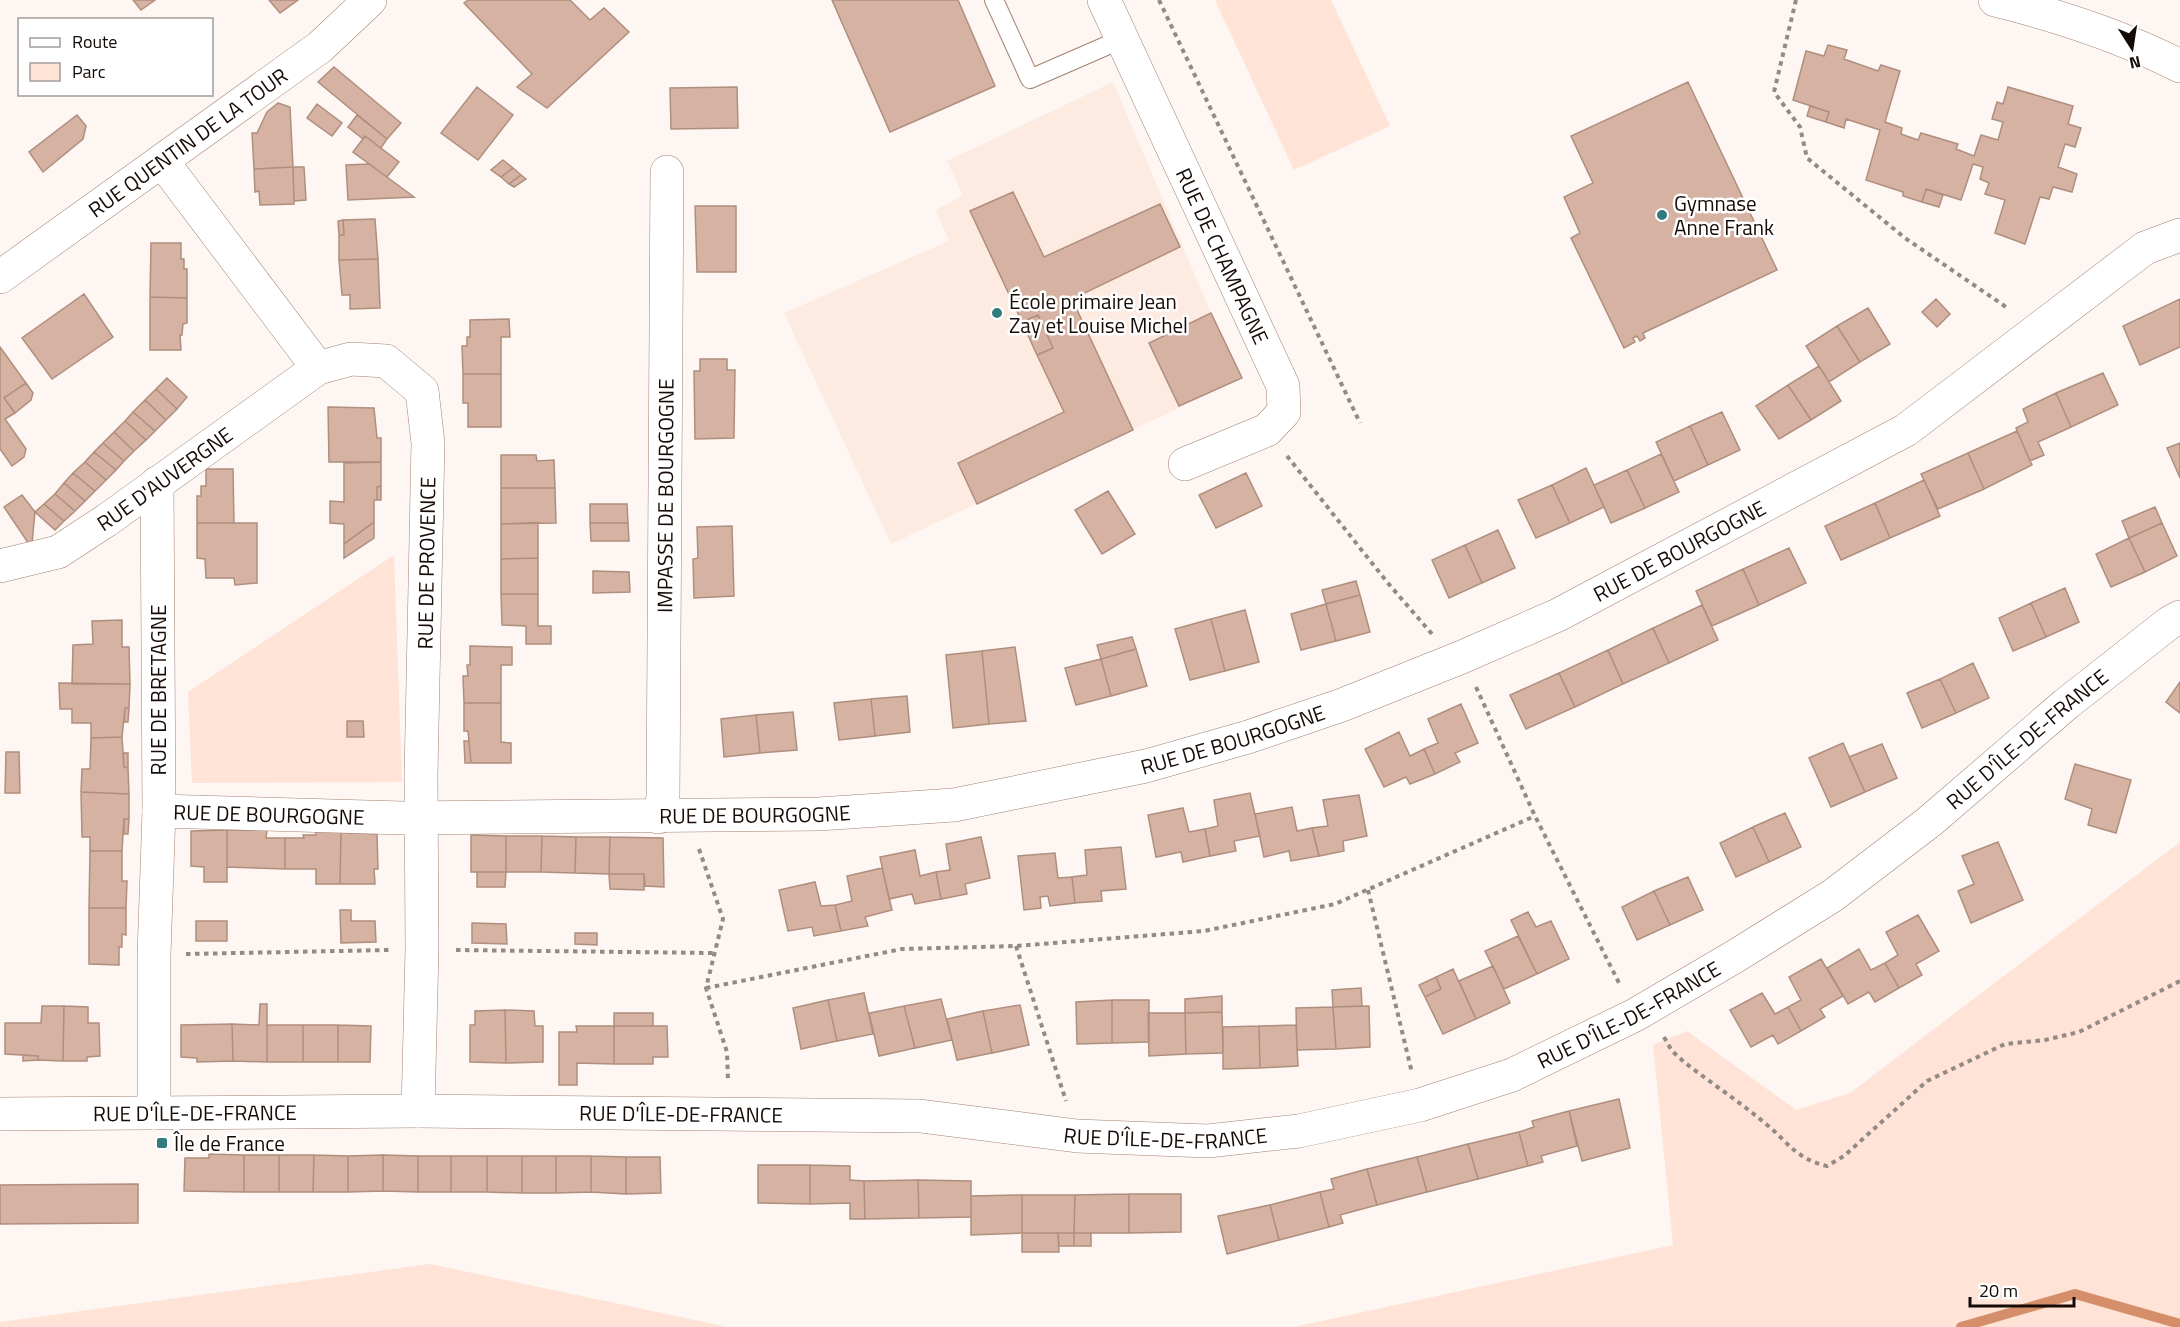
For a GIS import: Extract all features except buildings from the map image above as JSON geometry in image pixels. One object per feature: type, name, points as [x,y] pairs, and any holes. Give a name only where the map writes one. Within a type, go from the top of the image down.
[{"type":"street","name":"RUE QUENTIN DE LA TOUR","points":[[0,277],[320,47],[370,0]]},
{"type":"street","name":"RUE DE CHAMPAGNE","points":[[1104,0],[1283,386],[1284,412],[1267,430]]},
{"type":"street","points":[[1995,0],[2051,14],[2128,41],[2180,66]]},
{"type":"street","points":[[162,160],[318,368]]},
{"type":"street","name":"IMPASSE DE BOURGOGNE","points":[[667,172],[663,798],[673,817]]},
{"type":"street","name":"RUE DE BOURGOGNE","points":[[159,811],[421,818],[819,814],[954,805],[1146,766],[1258,734],[1342,705],[1462,657],[1558,615],[1906,430],[2145,248],[2180,235]]},
{"type":"street","name":"RUE DE PROVENCE","points":[[318,368],[351,359],[386,360],[422,391],[428,443],[418,1111]]},
{"type":"street","name":"RUE D'AUVERGNE","points":[[0,566],[58,552],[107,520],[318,368]]},
{"type":"street","points":[[1185,464],[1267,430]]},
{"type":"street","name":"RUE DE BRETAGNE","points":[[154,1113],[154,955],[159,811],[157,483]]},
{"type":"street","name":"RUE D'ÎLE-DE-FRANCE","points":[[0,1114],[418,1111],[920,1116],[1077,1136],[1208,1141],[1299,1131],[1420,1105],[1512,1075],[1641,1012],[1832,896],[1929,822],[2066,704],[2180,617]]},
{"type":"lane","points":[[994,0],[1030,78],[1122,39]]},
{"type":"path","points":[[1160,0],[1360,423]]},
{"type":"path","points":[[1796,0],[1774,92],[1800,127],[1807,158],[1905,238],[2038,329]]},
{"type":"path","points":[[1267,430],[1395,591],[1440,643],[1456,643],[1535,816],[1641,1012],[1672,1051],[1684,1062],[1767,1125],[1810,1162],[1827,1166],[1844,1156],[1927,1081],[2005,1044],[2045,1040],[2079,1032],[2180,981]]},
{"type":"path","points":[[706,988],[902,949],[1016,946],[1204,931],[1335,904],[1535,816]]},
{"type":"path","points":[[673,817],[723,919],[706,988],[727,1052],[731,1115]]},
{"type":"path","points":[[1368,890],[1420,1105]]},
{"type":"path","points":[[1016,946],[1077,1136]]},
{"type":"shaded area","name":"École primaire Jean Zay et Louise Michel","points":[[1113,82],[1211,313],[1242,378],[891,544],[784,313],[949,241],[936,210],[963,195],[947,161]]},
{"type":"green space","points":[[1215,0],[1331,0],[1390,126],[1294,170]]},
{"type":"green space","points":[[394,555],[402,782],[192,783],[188,692]]},
{"type":"green space","points":[[2180,842],[2180,1327],[1294,1327],[1673,1245],[1653,1045],[1687,1031],[1796,1110],[1850,1093]]},
{"type":"green space","points":[[430,1264],[728,1327],[0,1327],[0,1322]]},
{"type":"waterway","points":[[1961,1327],[2075,1294],[2180,1324]]},
{"type":"place","name":"Gymnase Anne Frank","points":[[1662,215]]},
{"type":"place","name":"École primaire Jean Zay et Louise Michel","points":[[997,313]]},
{"type":"place","name":"Île de France","points":[[162,1143]]}]
